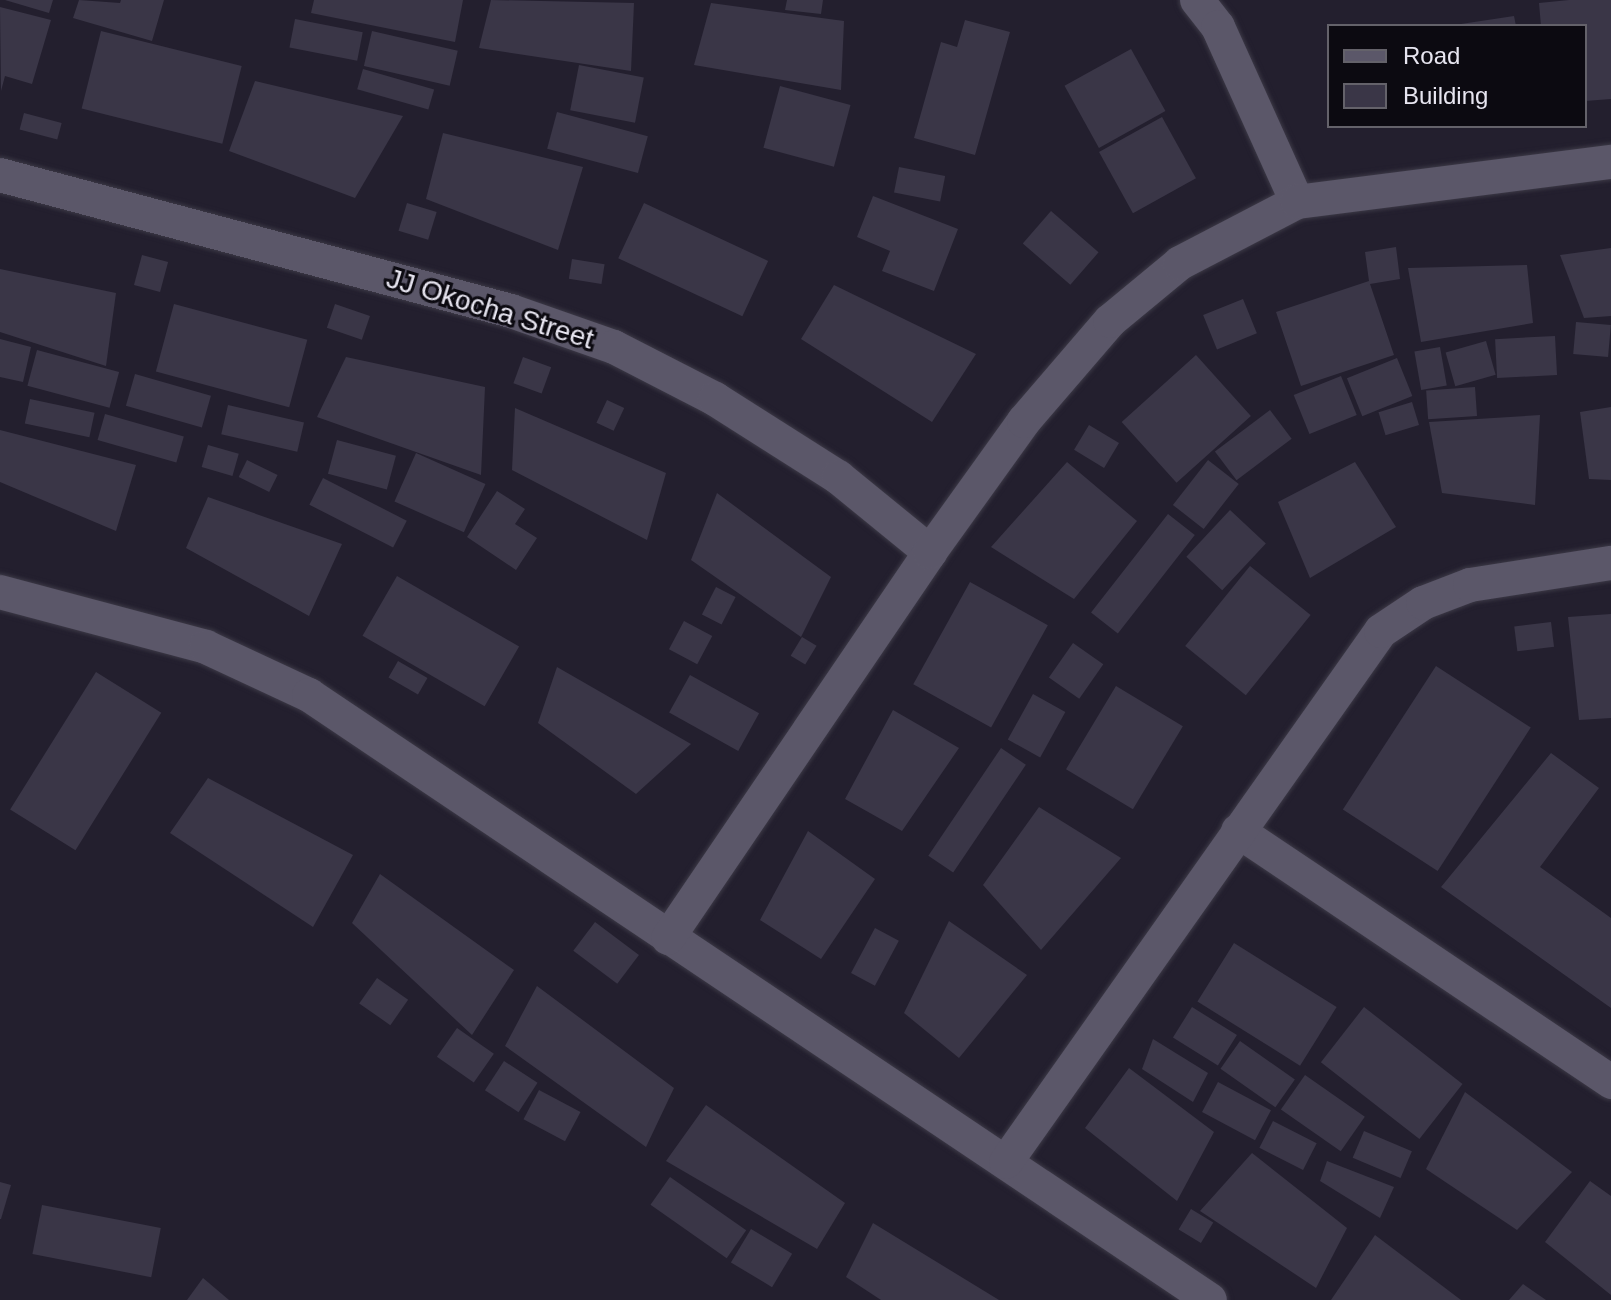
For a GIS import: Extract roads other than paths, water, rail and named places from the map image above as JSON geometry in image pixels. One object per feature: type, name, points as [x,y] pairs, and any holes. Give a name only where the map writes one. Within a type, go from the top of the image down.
[{"type":"street","points":[[1197,0],[1218,27],[1297,202]]},
{"type":"street","points":[[668,938],[930,552],[1024,421],[1110,321],[1180,263],[1297,202],[1611,162]]},
{"type":"street","name":"JJ Okocha Street","points":[[0,175],[511,311],[614,347],[715,399],[838,477],[930,552]]},
{"type":"street","points":[[1006,1162],[1381,631],[1423,603],[1470,585],[1611,563]]},
{"type":"street","points":[[0,592],[206,647],[309,695],[1210,1300]]},
{"type":"street","points":[[1238,831],[1611,1082]]}]
